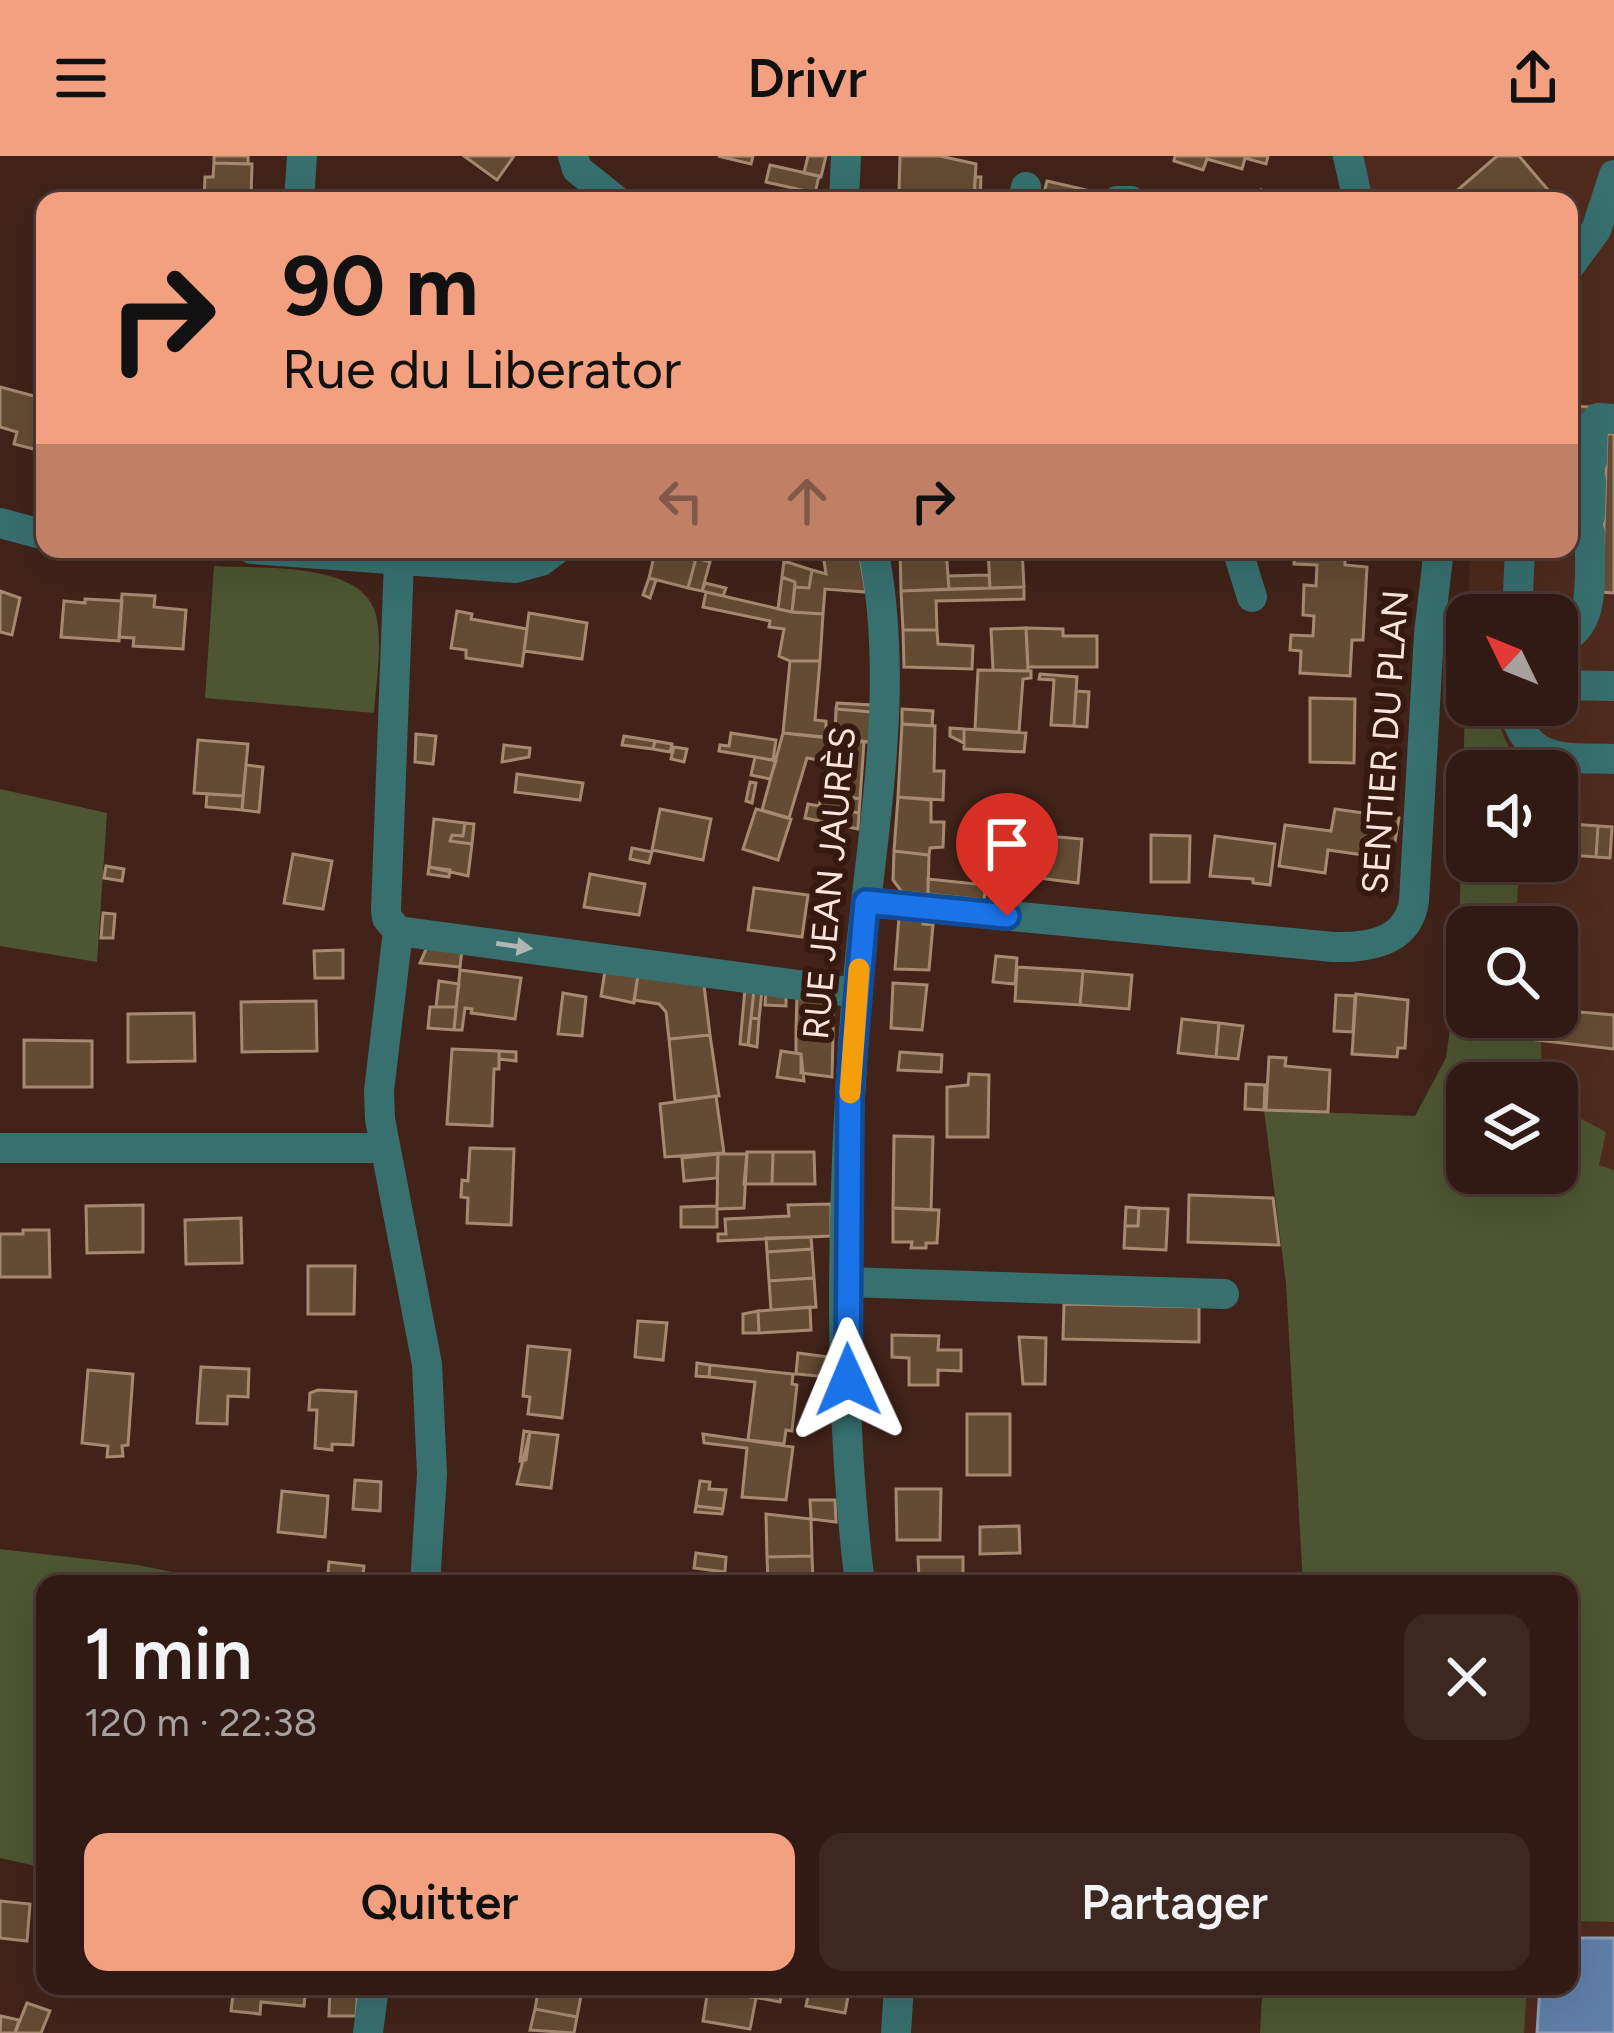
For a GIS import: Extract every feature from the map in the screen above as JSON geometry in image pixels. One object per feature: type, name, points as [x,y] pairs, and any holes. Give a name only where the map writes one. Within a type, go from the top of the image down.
[{"type":"street","points":[[299,192],[302,156]]},
{"type":"street","points":[[844,192],[845,156]]},
{"type":"street","points":[[1348,156],[1356,192]]},
{"type":"street","points":[[575,162],[583,192]]},
{"type":"street","points":[[575,162],[607,192]]},
{"type":"street","points":[[1578,255],[1596,230],[1614,175]]},
{"type":"street","points":[[1578,628],[1587,608],[1593,424],[1598,418],[1614,419]]},
{"type":"street","points":[[0,523],[36,533]]},
{"type":"street","points":[[373,558],[515,568],[545,558]]},
{"type":"street","name":"RUE JEAN JAURÈS","points":[[859,1575],[852,1496],[846,1282],[857,993],[885,674],[874,558]]},
{"type":"street","points":[[1240,558],[1252,597]]},
{"type":"street","name":"SENTIER DU PLAN","points":[[866,902],[1333,947],[1371,945],[1396,934],[1412,916],[1414,901],[1429,634],[1438,558]]},
{"type":"street","points":[[1518,594],[1520,558]]},
{"type":"street","points":[[399,560],[386,910],[398,931],[857,993]]},
{"type":"street","points":[[1578,685],[1614,686]]},
{"type":"street","points":[[1521,726],[1526,738],[1547,756],[1614,759]]},
{"type":"street","points":[[398,931],[379,1091],[385,1148],[423,1330],[429,1383],[432,1474],[426,1575]]},
{"type":"street","points":[[0,1148],[385,1148]]},
{"type":"street","points":[[846,1282],[1224,1294]]},
{"type":"street","points":[[368,2033],[373,1995]]},
{"type":"street","points":[[896,2033],[898,1995]]},
{"type":"shaded area","points":[[1335,156],[1614,156],[1614,2033],[1260,2033],[1262,1998],[1578,1995],[1578,1575],[1302,1575],[1286,1283],[1264,1110],[1416,1116],[1446,1058],[1449,1038],[1578,1038],[1578,906],[1460,906],[1460,882],[1578,882],[1578,750],[1464,750],[1464,726],[1578,726],[1578,594],[1469,594],[1470,558],[1578,558],[1578,192],[1344,192]]},
{"type":"green space","points":[[214,566],[309,572],[354,586],[369,600],[377,619],[374,713],[205,698]]},
{"type":"green space","points":[[1464,726],[1501,726],[1512,750],[1464,750]]},
{"type":"green space","points":[[0,789],[107,813],[97,962],[0,946]]},
{"type":"green space","points":[[1460,882],[1518,882],[1517,906],[1460,906]]},
{"type":"green space","points":[[1449,1038],[1541,1040],[1542,1062],[1446,1062],[1446,1194],[1578,1194],[1578,1117],[1606,1132],[1599,1165],[1614,1170],[1614,1922],[1578,1921],[1578,1575],[1302,1575],[1286,1283],[1264,1110],[1415,1116],[1446,1058]]},
{"type":"green space","points":[[0,1549],[187,1575],[36,1575],[36,1866],[0,1858]]},
{"type":"green space","points":[[1526,1995],[1524,2033],[1260,2033],[1262,1998]]},
{"type":"water","points":[[1578,1938],[1614,1938],[1614,2033],[1537,2033],[1539,1995],[1578,1995]]},
{"type":"building","points":[[214,156],[248,156],[248,164],[214,163]]},
{"type":"building","points":[[464,156],[514,156],[497,180]]},
{"type":"building","points":[[718,156],[753,156],[751,164]]},
{"type":"building","points":[[808,156],[826,156],[821,177],[804,173]]},
{"type":"building","points":[[900,156],[940,156],[976,164],[974,192],[899,191]]},
{"type":"building","points":[[1175,156],[1268,156],[1266,164],[1245,158],[1242,169],[1207,159],[1203,170],[1174,161]]},
{"type":"building","points":[[1497,156],[1519,156],[1550,192],[1455,192]]},
{"type":"building","points":[[214,163],[252,164],[251,192],[204,192],[205,177],[213,177]]},
{"type":"building","points":[[770,165],[819,176],[815,192],[766,182]]},
{"type":"building","points":[[1047,181],[1095,192],[1044,192]]},
{"type":"building","points":[[0,387],[36,397],[36,450],[14,444],[17,432],[0,427]]},
{"type":"building","points":[[1578,406],[1589,407],[1586,439],[1578,438]]},
{"type":"building","points":[[1607,434],[1614,434],[1614,593],[1602,592]]},
{"type":"building","points":[[654,558],[696,558],[688,588],[649,578]]},
{"type":"building","points":[[696,558],[710,562],[702,591],[688,588]]},
{"type":"building","points":[[824,558],[860,558],[866,592],[825,589],[823,614],[792,612],[795,587],[809,588],[812,570],[826,574]]},
{"type":"building","points":[[900,558],[947,558],[949,589],[901,591]]},
{"type":"building","points":[[988,558],[1022,558],[1024,587],[990,588]]},
{"type":"building","points":[[1294,558],[1345,558],[1345,565],[1367,567],[1363,640],[1352,640],[1350,676],[1300,673],[1301,651],[1290,650],[1291,635],[1313,636],[1314,616],[1303,615],[1304,585],[1316,586],[1317,565],[1294,564]]},
{"type":"building","points":[[784,561],[812,570],[809,588],[795,587],[795,582],[782,577]]},
{"type":"building","points":[[989,575],[990,588],[949,589],[948,576]]},
{"type":"building","points":[[782,577],[795,582],[792,612],[778,609]]},
{"type":"building","points":[[649,578],[656,580],[650,598],[643,595]]},
{"type":"building","points":[[705,583],[726,588],[723,596],[702,591]]},
{"type":"building","points":[[1024,587],[1024,599],[936,601],[937,630],[903,630],[901,591]]},
{"type":"building","points":[[0,591],[20,598],[12,635],[0,632]]},
{"type":"building","points":[[706,592],[792,612],[823,614],[820,661],[790,661],[779,656],[784,629],[769,627],[770,621],[703,607]]},
{"type":"building","points":[[122,594],[155,596],[154,607],[186,610],[183,649],[133,646],[134,638],[119,637]]},
{"type":"building","points":[[85,599],[122,601],[119,641],[61,637],[64,601],[85,603]]},
{"type":"building","points":[[457,611],[472,614],[471,619],[527,629],[522,666],[466,658],[466,650],[451,648]]},
{"type":"building","points":[[529,613],[587,623],[582,659],[524,651]]},
{"type":"building","points":[[1026,628],[1063,629],[1063,636],[1097,636],[1097,667],[1028,667]]},
{"type":"building","points":[[1026,628],[1028,671],[993,670],[991,629]]},
{"type":"building","points":[[903,630],[937,630],[938,644],[973,646],[972,669],[904,667]]},
{"type":"building","points":[[790,661],[820,661],[815,720],[826,721],[826,737],[783,733]]},
{"type":"building","points":[[978,670],[1031,671],[1031,678],[1023,679],[1019,732],[975,729]]},
{"type":"building","points":[[1040,674],[1077,677],[1074,726],[1051,725],[1054,680],[1039,679]]},
{"type":"building","points":[[1076,691],[1089,692],[1087,727],[1074,726]]},
{"type":"building","points":[[1310,698],[1355,699],[1354,763],[1310,762]]},
{"type":"building","points":[[837,703],[872,705],[872,712],[836,709]]},
{"type":"building","points":[[836,709],[872,712],[870,742],[835,738]]},
{"type":"building","points":[[902,709],[933,711],[932,726],[902,724]]},
{"type":"building","points":[[902,724],[935,726],[934,771],[944,771],[943,800],[898,797]]},
{"type":"building","points":[[950,728],[964,729],[964,743],[950,736]]},
{"type":"building","points":[[964,729],[1026,733],[1024,752],[964,749]]},
{"type":"building","points":[[731,733],[776,740],[773,760],[719,751],[720,745],[729,746]]},
{"type":"building","points":[[783,733],[864,742],[860,799],[836,795],[841,764],[807,758],[789,818],[762,810]]},
{"type":"building","points":[[416,734],[436,736],[433,764],[415,762]]},
{"type":"building","points":[[624,736],[655,741],[653,749],[622,745]]},
{"type":"building","points":[[198,740],[248,744],[243,796],[194,793]]},
{"type":"building","points":[[655,741],[672,744],[670,752],[653,749]]},
{"type":"building","points":[[504,745],[530,748],[529,757],[502,762]]},
{"type":"building","points":[[674,747],[687,749],[684,762],[671,759]]},
{"type":"building","points":[[755,757],[776,761],[770,779],[751,775]]},
{"type":"building","points":[[825,762],[841,764],[839,775],[824,773]]},
{"type":"building","points":[[246,765],[263,767],[259,812],[242,810]]},
{"type":"building","points":[[517,774],[583,783],[580,800],[515,792]]},
{"type":"building","points":[[750,782],[756,783],[752,803],[746,801]]},
{"type":"building","points":[[822,792],[860,799],[859,813],[819,806]]},
{"type":"building","points":[[207,794],[243,796],[242,810],[206,807]]},
{"type":"building","points":[[898,797],[931,800],[931,822],[944,822],[943,847],[930,848],[929,855],[894,851]]},
{"type":"building","points":[[808,804],[859,813],[858,829],[805,818]]},
{"type":"building","points":[[660,809],[711,819],[703,860],[652,850]]},
{"type":"building","points":[[756,809],[791,819],[778,860],[743,849]]},
{"type":"building","points":[[1335,809],[1399,818],[1392,859],[1328,850],[1325,873],[1279,866],[1285,825],[1331,831]]},
{"type":"building","points":[[434,819],[465,823],[463,836],[452,835],[450,841],[472,844],[468,876],[429,867]]},
{"type":"building","points":[[465,823],[474,824],[472,844],[450,841],[452,835],[463,836]]},
{"type":"building","points":[[1578,825],[1598,826],[1596,857],[1578,856]]},
{"type":"building","points":[[1598,826],[1612,827],[1610,858],[1596,857]]},
{"type":"building","points":[[1013,833],[1082,839],[1078,883],[1009,874]]},
{"type":"building","points":[[1151,835],[1190,836],[1189,882],[1151,882]]},
{"type":"building","points":[[1215,836],[1275,844],[1270,885],[1210,876]]},
{"type":"building","points":[[632,848],[652,852],[649,863],[630,859]]},
{"type":"building","points":[[894,851],[929,855],[928,894],[902,892],[893,880]]},
{"type":"building","points":[[293,854],[332,861],[323,909],[284,903]]},
{"type":"building","points":[[106,866],[124,869],[122,881],[104,878]]},
{"type":"building","points":[[429,867],[450,870],[449,877],[428,874]]},
{"type":"building","points":[[590,874],[645,884],[639,915],[584,907]]},
{"type":"building","points":[[928,879],[986,885],[984,900],[928,894]]},
{"type":"building","points":[[754,888],[808,895],[802,937],[748,930]]},
{"type":"building","points":[[103,913],[115,914],[113,938],[101,938]]},
{"type":"building","points":[[899,917],[924,919],[923,924],[933,925],[929,970],[895,969]]},
{"type":"building","points":[[428,945],[462,950],[460,967],[420,963]]},
{"type":"building","points":[[343,950],[343,978],[315,978],[314,951]]},
{"type":"building","points":[[996,956],[1017,958],[1015,984],[993,982]]},
{"type":"building","points":[[1017,967],[1083,971],[1080,1005],[1015,1001]]},
{"type":"building","points":[[460,970],[521,978],[515,1019],[465,1008],[462,1030],[454,1030]]},
{"type":"building","points":[[605,971],[638,975],[634,1003],[601,996]]},
{"type":"building","points":[[1083,971],[1132,975],[1129,1009],[1080,1005]]},
{"type":"building","points":[[638,975],[704,985],[710,1035],[669,1039],[666,1012],[659,1004],[634,1000]]},
{"type":"building","points":[[439,981],[459,984],[456,1007],[436,1007]]},
{"type":"building","points":[[893,983],[927,985],[922,1030],[891,1028]]},
{"type":"building","points":[[745,989],[754,990],[748,1045],[740,1044]]},
{"type":"building","points":[[754,990],[762,991],[759,1019],[751,1018]]},
{"type":"building","points":[[766,991],[786,993],[786,1006],[765,1005]]},
{"type":"building","points":[[563,993],[586,997],[582,1036],[558,1034]]},
{"type":"building","points":[[797,994],[833,998],[833,1035],[796,1029]]},
{"type":"building","points":[[1356,994],[1408,1000],[1405,1048],[1398,1048],[1397,1057],[1352,1054]]},
{"type":"building","points":[[1336,995],[1355,996],[1353,1032],[1334,1031]]},
{"type":"building","points":[[316,1001],[317,1051],[242,1052],[241,1002]]},
{"type":"building","points":[[430,1007],[456,1007],[454,1030],[428,1028]]},
{"type":"building","points":[[1578,1012],[1614,1015],[1614,1049],[1536,1040],[1578,1038]]},
{"type":"building","points":[[194,1013],[195,1061],[128,1062],[128,1014]]},
{"type":"building","points":[[751,1018],[759,1019],[757,1047],[748,1045]]},
{"type":"building","points":[[1182,1019],[1219,1023],[1216,1057],[1178,1053]]},
{"type":"building","points":[[1219,1023],[1243,1026],[1238,1059],[1216,1057]]},
{"type":"building","points":[[796,1029],[833,1035],[832,1077],[801,1073]]},
{"type":"building","points":[[710,1035],[719,1096],[675,1101],[669,1039]]},
{"type":"building","points":[[24,1040],[92,1041],[92,1087],[24,1087]]},
{"type":"building","points":[[452,1049],[499,1051],[492,1126],[447,1124]]},
{"type":"building","points":[[499,1051],[516,1052],[516,1061],[499,1059]]},
{"type":"building","points":[[781,1051],[801,1054],[804,1081],[777,1077]]},
{"type":"building","points":[[900,1052],[942,1055],[941,1072],[898,1070]]},
{"type":"building","points":[[1269,1057],[1286,1058],[1285,1066],[1330,1070],[1328,1112],[1266,1110]]},
{"type":"building","points":[[969,1074],[989,1075],[988,1137],[947,1137],[947,1087],[968,1085]]},
{"type":"building","points":[[1246,1084],[1265,1085],[1264,1110],[1245,1109]]},
{"type":"building","points":[[716,1096],[724,1153],[665,1157],[660,1104]]},
{"type":"building","points":[[894,1136],[933,1137],[931,1210],[893,1208]]},
{"type":"building","points":[[470,1148],[514,1149],[511,1225],[467,1223],[468,1198],[461,1197],[462,1180],[468,1181]]},
{"type":"building","points":[[747,1152],[773,1152],[772,1184],[744,1184]]},
{"type":"building","points":[[773,1152],[814,1152],[815,1184],[772,1184]]},
{"type":"building","points":[[718,1154],[717,1178],[684,1181],[682,1158]]},
{"type":"building","points":[[718,1154],[747,1154],[744,1208],[717,1209],[717,1227],[681,1227],[681,1207],[717,1206]]},
{"type":"building","points":[[1189,1195],[1273,1198],[1279,1245],[1188,1242]]},
{"type":"building","points":[[831,1204],[831,1236],[718,1241],[718,1234],[726,1234],[725,1219],[789,1216],[788,1205]]},
{"type":"building","points":[[143,1205],[143,1252],[87,1253],[86,1206]]},
{"type":"building","points":[[1126,1207],[1139,1208],[1138,1226],[1125,1226]]},
{"type":"building","points":[[893,1208],[939,1210],[937,1243],[911,1248],[912,1242],[893,1242]]},
{"type":"building","points":[[1139,1208],[1168,1209],[1166,1250],[1124,1248],[1125,1226],[1138,1226]]},
{"type":"building","points":[[241,1218],[242,1263],[186,1264],[185,1220]]},
{"type":"building","points":[[23,1230],[49,1230],[50,1277],[0,1277],[0,1234],[23,1234]]},
{"type":"building","points":[[811,1237],[812,1249],[767,1252],[766,1238]]},
{"type":"building","points":[[812,1249],[814,1278],[769,1281],[767,1252]]},
{"type":"building","points":[[308,1266],[355,1266],[354,1314],[308,1314]]},
{"type":"building","points":[[814,1278],[816,1307],[771,1310],[769,1281]]},
{"type":"building","points":[[1064,1304],[1199,1307],[1199,1342],[1063,1339]]},
{"type":"building","points":[[810,1307],[811,1330],[759,1333],[758,1311]]},
{"type":"building","points":[[758,1311],[759,1333],[743,1333],[743,1314]]},
{"type":"building","points":[[638,1321],[667,1323],[663,1360],[635,1357]]},
{"type":"building","points":[[892,1335],[939,1336],[938,1350],[961,1350],[961,1371],[938,1370],[938,1385],[909,1385],[909,1358],[892,1357]]},
{"type":"building","points":[[1019,1337],[1046,1338],[1045,1384],[1023,1384]]},
{"type":"building","points":[[528,1346],[570,1350],[562,1418],[528,1414],[530,1397],[523,1396]]},
{"type":"building","points":[[798,1353],[829,1357],[829,1377],[796,1374]]},
{"type":"building","points":[[697,1363],[710,1365],[709,1377],[696,1376]]},
{"type":"building","points":[[710,1365],[793,1374],[792,1384],[797,1385],[792,1431],[786,1430],[784,1444],[748,1440],[755,1382],[709,1377]]},
{"type":"building","points":[[201,1367],[249,1369],[248,1397],[228,1396],[227,1424],[197,1423]]},
{"type":"building","points":[[88,1370],[133,1374],[128,1445],[122,1446],[123,1456],[107,1457],[108,1446],[82,1443]]},
{"type":"building","points":[[356,1392],[353,1445],[315,1448],[317,1410],[309,1410],[310,1393]]},
{"type":"building","points":[[967,1414],[1010,1414],[1010,1475],[967,1475]]},
{"type":"building","points":[[524,1431],[530,1432],[526,1460],[520,1461]]},
{"type":"building","points":[[530,1432],[558,1435],[551,1488],[517,1484]]},
{"type":"building","points":[[703,1434],[793,1447],[786,1500],[742,1497],[747,1448],[704,1443]]},
{"type":"building","points":[[355,1480],[381,1482],[380,1511],[353,1509]]},
{"type":"building","points":[[700,1481],[710,1482],[709,1489],[726,1490],[723,1509],[696,1506]]},
{"type":"building","points":[[896,1489],[941,1489],[940,1540],[897,1540]]},
{"type":"building","points":[[282,1491],[328,1496],[325,1537],[278,1532]]},
{"type":"building","points":[[810,1500],[835,1500],[836,1522],[811,1519]]},
{"type":"building","points":[[696,1506],[723,1509],[722,1514],[695,1512]]},
{"type":"building","points":[[766,1514],[811,1519],[812,1556],[767,1557]]},
{"type":"building","points":[[1019,1526],[1020,1553],[980,1554],[980,1527]]},
{"type":"building","points":[[696,1553],[726,1557],[725,1572],[694,1568]]},
{"type":"building","points":[[812,1556],[813,1575],[768,1575],[767,1557]]},
{"type":"building","points":[[918,1557],[963,1557],[963,1575],[919,1575]]},
{"type":"building","points":[[329,1562],[364,1566],[363,1575],[328,1575]]},
{"type":"building","points":[[0,1901],[30,1904],[27,1941],[0,1938]]},
{"type":"building","points":[[233,1995],[305,1995],[304,2006],[261,2002],[260,2014],[231,2011]]},
{"type":"building","points":[[330,1995],[358,1995],[356,2016],[329,2016]]},
{"type":"building","points":[[537,1995],[581,1995],[577,2017],[535,2009]]},
{"type":"building","points":[[707,1995],[756,1998],[750,2029],[703,2021]]},
{"type":"building","points":[[744,1995],[781,1995],[780,2002]]},
{"type":"building","points":[[808,1995],[848,1995],[845,2013],[806,2006]]},
{"type":"building","points":[[27,2003],[50,2011],[41,2033],[15,2033]]},
{"type":"building","points":[[535,2009],[577,2017],[574,2033],[530,2030]]},
{"type":"building","points":[[1,2016],[19,2020],[15,2033],[0,2033]]},
{"type":"slow traffic","points":[[850,1093],[859,969]]},
{"type":"route","points":[[848,1380],[850,1087],[866,902],[1007,916]]}]
